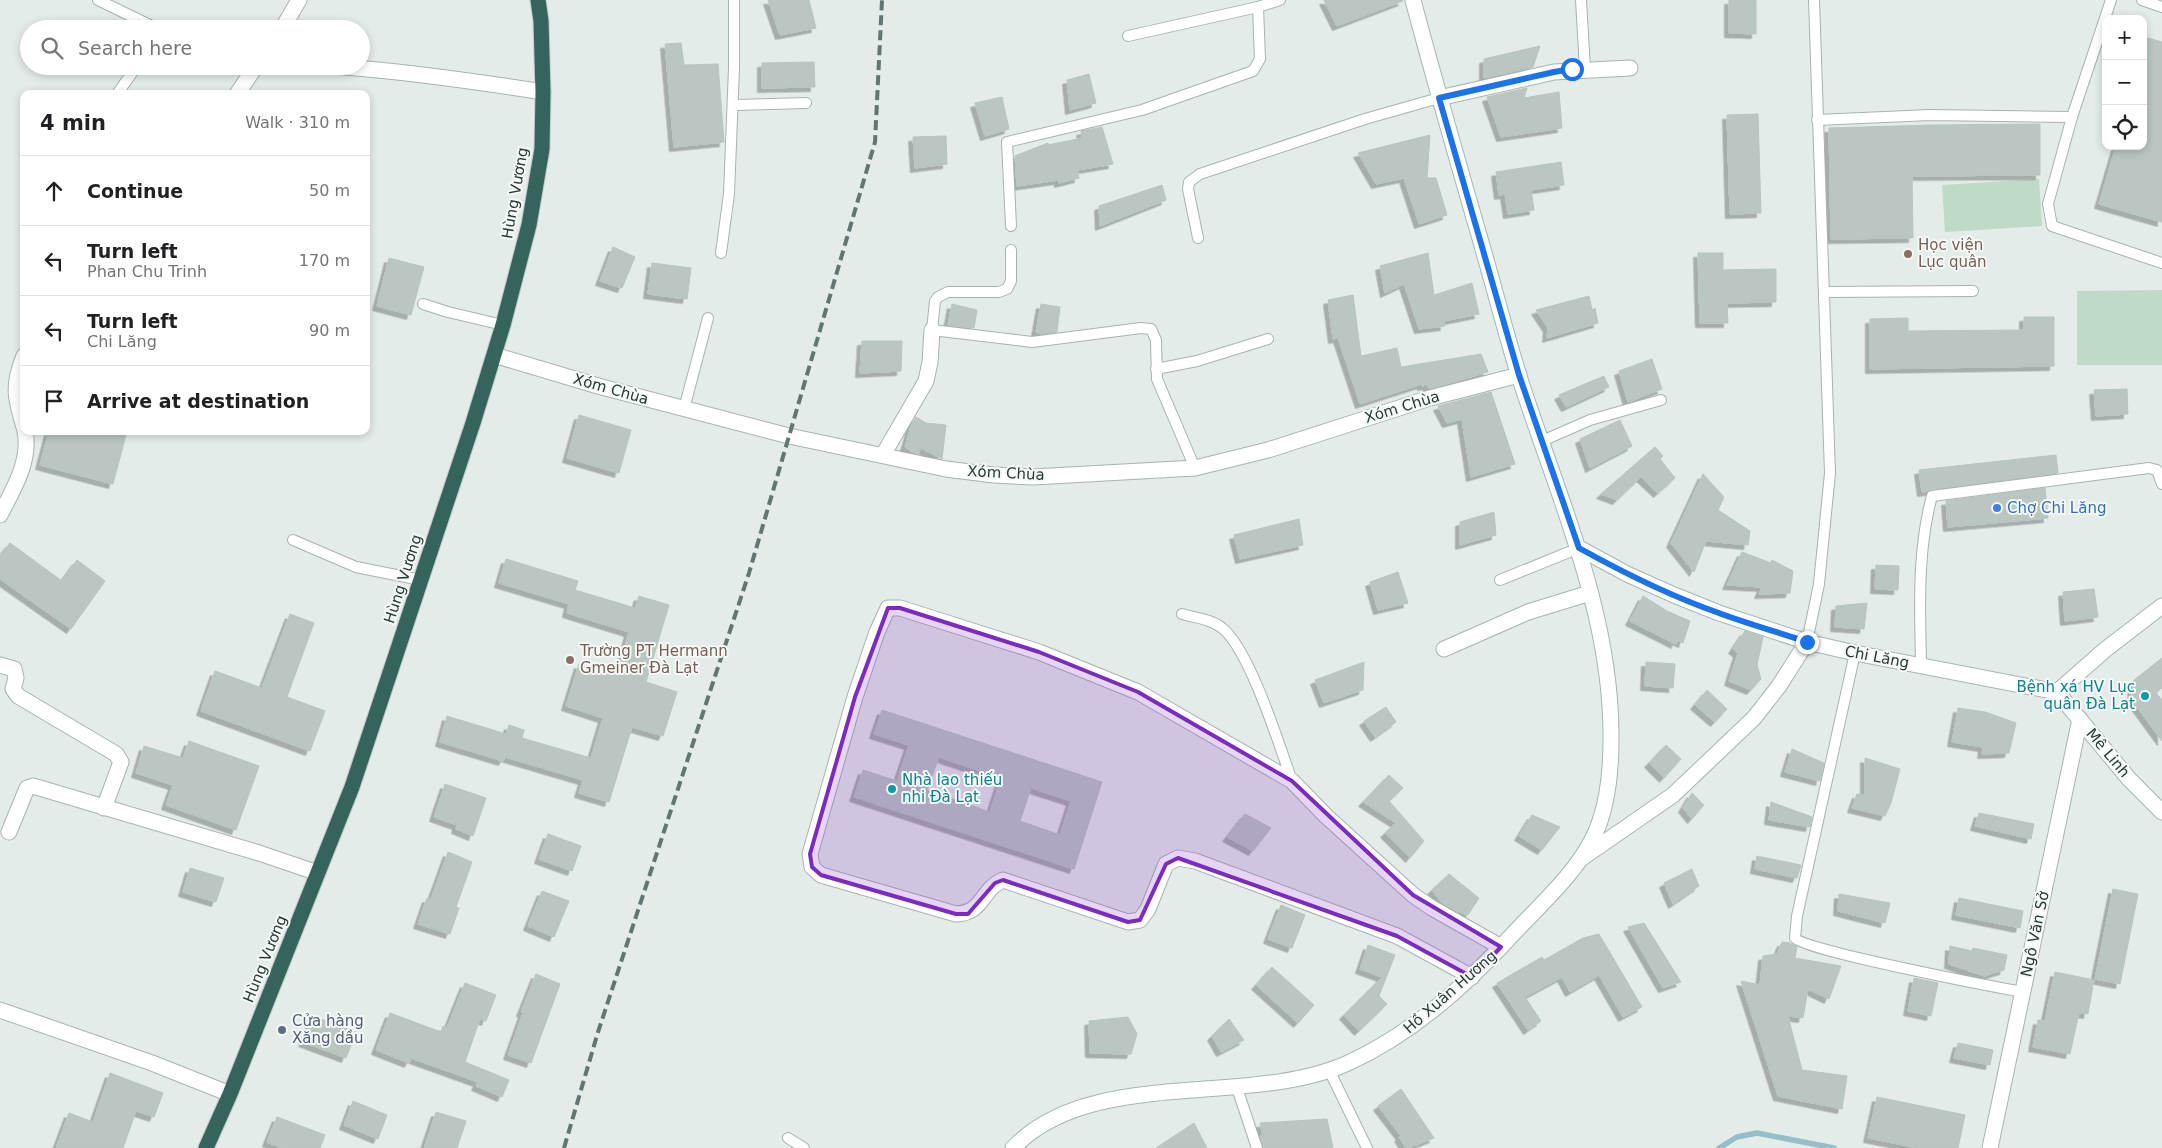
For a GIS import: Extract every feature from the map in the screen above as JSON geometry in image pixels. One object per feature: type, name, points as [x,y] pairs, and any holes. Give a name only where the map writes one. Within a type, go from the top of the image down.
[{"type":"highway","name":"Hùng Vương","points":[[211,1147],[230,1094],[352,786],[503,325],[529,225],[542,149],[543,92],[541,21],[538,0]]},
{"type":"street","points":[[287,20],[299,0]]},
{"type":"street","name":"Hồ Xuân Hương","points":[[1013,1148],[1023,1138],[1054,1117],[1101,1102],[1157,1094],[1238,1088],[1330,1072],[1376,1051],[1404,1032],[1472,976],[1582,858],[1595,836],[1602,815],[1611,770],[1611,715],[1600,631],[1579,548],[1519,375],[1439,98],[1413,0]]},
{"type":"street","points":[[1439,98],[1554,72],[1630,68]]},
{"type":"street","points":[[370,69],[452,77],[543,92]]},
{"type":"street","points":[[240,90],[250,75]]},
{"type":"street","points":[[883,456],[926,381],[930,362],[932,330]]},
{"type":"street","name":"Xóm Chùa","points":[[494,355],[759,429],[946,469],[994,475],[1033,477],[1195,468],[1268,450],[1430,398],[1519,375]]},
{"type":"street","points":[[20,369],[15,386],[20,413]]},
{"type":"street","points":[[0,515],[14,488],[25,460],[27,446],[26,435]]},
{"type":"street","name":"Chi Lăng","points":[[1579,548],[1627,574],[1683,599],[1807,642],[2057,692]]},
{"type":"street","points":[[1444,649],[1528,612],[1590,593]]},
{"type":"street","points":[[2057,692],[2106,649],[2162,606]]},
{"type":"street","points":[[1472,976],[1397,936],[1195,861],[1178,858],[1166,864],[1148,909],[1140,920],[1128,922],[1003,880],[995,883],[968,914],[956,914],[821,875],[812,867],[810,854],[855,697],[877,632],[888,608],[900,608],[1039,652],[1138,692],[1292,781],[1326,816],[1413,895],[1432,908],[1501,946]]},
{"type":"street","points":[[1582,858],[1673,795],[1754,718],[1779,686],[1807,642]]},
{"type":"street","points":[[0,665],[14,668],[16,678],[13,689],[18,696],[116,754],[121,762],[104,808]]},
{"type":"street","name":"Mê Linh","points":[[2057,692],[2129,779],[2162,812]]},
{"type":"street","name":"Ngô Văn Sở","points":[[1990,1148],[2080,719]]},
{"type":"street","points":[[9,832],[27,788],[32,786],[259,853],[318,874]]},
{"type":"street","points":[[0,1010],[152,1063],[230,1094]]},
{"type":"lane","points":[[98,0],[139,20]]},
{"type":"lane","points":[[721,253],[730,194],[734,0]]},
{"type":"lane","points":[[1128,36],[1258,7],[1280,0]]},
{"type":"lane","points":[[1581,0],[1585,69]]},
{"type":"lane","points":[[1807,642],[1819,584],[1830,473],[1814,0]]},
{"type":"lane","points":[[2111,0],[2072,117],[2048,204],[2052,226],[2162,263]]},
{"type":"lane","points":[[2142,0],[2162,7]]},
{"type":"lane","points":[[1011,226],[1007,142],[1142,110],[1254,71],[1260,59],[1258,7]]},
{"type":"lane","points":[[121,90],[132,75]]},
{"type":"lane","points":[[1198,238],[1188,189],[1189,182],[1200,174],[1365,119],[1439,98]]},
{"type":"lane","points":[[733,105],[806,103]]},
{"type":"lane","points":[[1817,120],[1930,115],[2072,117]]},
{"type":"lane","points":[[1011,250],[1011,281],[1007,289],[999,292],[948,292],[943,294],[935,301],[932,330],[1032,342],[1141,328],[1151,329],[1156,340],[1156,369],[1164,398],[1195,468]]},
{"type":"lane","points":[[1824,292],[1973,291]]},
{"type":"lane","points":[[423,304],[503,325]]},
{"type":"lane","points":[[684,409],[708,318]]},
{"type":"lane","points":[[1156,369],[1197,361],[1268,340]]},
{"type":"lane","points":[[1542,441],[1590,420],[1660,400]]},
{"type":"lane","points":[[1920,666],[1919,582],[1925,521],[1932,496],[2149,468],[2157,470],[2162,484]]},
{"type":"lane","points":[[293,540],[356,567],[421,580]]},
{"type":"lane","points":[[1500,580],[1579,548]]},
{"type":"lane","points":[[1182,614],[1213,622],[1224,629],[1234,642],[1254,678],[1292,781]]},
{"type":"lane","points":[[1855,653],[1797,916],[1795,938],[1797,941],[1805,944],[1843,954],[2023,992]]},
{"type":"lane","points":[[1330,1072],[1367,1148]]},
{"type":"lane","points":[[1238,1088],[1256,1148]]},
{"type":"lane","points":[[788,1138],[804,1148]]},
{"type":"highlighted area","points":[[888,608],[900,608],[1039,652],[1138,692],[1292,781],[1413,895],[1501,947],[1472,977],[1397,936],[1178,858],[1166,864],[1140,920],[1128,922],[1003,880],[995,883],[968,914],[956,914],[821,875],[812,867],[810,854],[855,697]]},
{"type":"green space","points":[[2039,179],[2042,226],[1945,232],[1942,185]]},
{"type":"green space","points":[[2162,290],[2162,365],[2077,365],[2077,291]]},
{"type":"building","points":[[768,0],[809,0],[816,28],[780,35]]},
{"type":"building","points":[[1324,0],[1402,0],[1403,1],[1337,26]]},
{"type":"building","points":[[1729,0],[1756,0],[1756,34],[1729,33]]},
{"type":"building","points":[[2148,38],[2162,42],[2162,222],[2099,204],[2115,150],[2147,150]]},
{"type":"building","points":[[681,43],[684,65],[718,64],[724,142],[674,147],[665,44]]},
{"type":"building","points":[[1540,46],[1533,67],[1484,78],[1484,59]]},
{"type":"building","points":[[814,62],[815,87],[762,88],[762,63]]},
{"type":"building","points":[[1089,74],[1096,103],[1070,110],[1067,80]]},
{"type":"building","points":[[1527,88],[1524,98],[1559,92],[1562,128],[1501,137],[1487,97]]},
{"type":"building","points":[[1002,97],[1009,129],[985,136],[975,103]]},
{"type":"building","points":[[1758,114],[1761,213],[1730,214],[1727,115]]},
{"type":"building","points":[[2040,124],[2040,175],[1912,176],[1913,238],[1831,239],[1829,128]]},
{"type":"building","points":[[1102,127],[1113,164],[1077,170],[1079,178],[1059,183],[1059,180],[1017,186],[1015,156],[1048,143],[1048,145],[1082,138],[1081,131]]},
{"type":"building","points":[[1430,135],[1427,178],[1436,178],[1447,215],[1419,224],[1404,178],[1376,184],[1358,153]]},
{"type":"building","points":[[946,136],[947,164],[915,168],[913,137]]},
{"type":"building","points":[[1561,162],[1564,185],[1531,190],[1534,210],[1508,214],[1505,194],[1499,195],[1496,172]]},
{"type":"building","points":[[1162,185],[1166,200],[1100,226],[1099,206]]},
{"type":"building","points":[[613,247],[635,257],[622,288],[600,281]]},
{"type":"building","points":[[1428,253],[1434,295],[1472,283],[1479,314],[1444,321],[1445,326],[1419,329],[1404,284],[1385,293],[1380,266]]},
{"type":"building","points":[[1698,253],[1723,253],[1723,270],[1776,269],[1776,302],[1727,303],[1728,323],[1700,323]]},
{"type":"building","points":[[389,258],[424,267],[411,315],[377,306]]},
{"type":"building","points":[[652,263],[691,268],[687,299],[648,294]]},
{"type":"building","points":[[1353,295],[1361,356],[1397,348],[1401,367],[1481,354],[1488,372],[1429,389],[1427,385],[1422,386],[1422,384],[1360,404],[1338,338],[1333,339],[1328,300]]},
{"type":"building","points":[[1589,296],[1592,310],[1595,308],[1598,323],[1547,338],[1548,328],[1536,310]]},
{"type":"building","points":[[952,304],[977,310],[974,328],[948,325]]},
{"type":"building","points":[[1041,304],[1060,307],[1057,332],[1041,334],[1036,332]]},
{"type":"building","points":[[2024,317],[2054,317],[2054,366],[1870,369],[1870,319],[1908,318],[1908,331],[2024,330]]},
{"type":"building","points":[[862,341],[902,341],[901,371],[860,373]]},
{"type":"building","points":[[1652,359],[1662,389],[1628,402],[1619,371]]},
{"type":"building","points":[[1604,376],[1609,387],[1566,407],[1559,395]]},
{"type":"building","points":[[2127,389],[2128,414],[2096,416],[2094,390]]},
{"type":"building","points":[[1491,392],[1515,464],[1471,477],[1462,419],[1447,423],[1438,406]]},
{"type":"building","points":[[579,415],[631,430],[619,473],[567,458]]},
{"type":"building","points":[[916,417],[926,423],[946,425],[942,459],[921,448],[918,454],[905,447],[911,426]]},
{"type":"building","points":[[1620,420],[1632,446],[1590,468],[1580,439]]},
{"type":"building","points":[[48,435],[126,435],[113,484],[40,465]]},
{"type":"building","points":[[1655,447],[1663,456],[1660,459],[1675,478],[1658,493],[1641,477],[1617,500],[1601,494]]},
{"type":"building","points":[[2056,455],[2058,473],[1922,492],[1919,470]]},
{"type":"building","points":[[1703,474],[1724,497],[1718,510],[1750,531],[1748,545],[1706,541],[1694,572],[1671,543]]},
{"type":"building","name":"Chợ Chi Lăng","points":[[2045,488],[2048,518],[1948,527],[1946,501]]},
{"type":"building","points":[[1494,512],[1496,535],[1460,545],[1460,522]]},
{"type":"building","points":[[1299,519],[1303,545],[1240,559],[1234,535]]},
{"type":"building","points":[[10,543],[62,581],[77,560],[105,581],[71,629],[0,579],[0,556]]},
{"type":"building","points":[[1742,552],[1771,563],[1772,560],[1793,571],[1790,593],[1759,594],[1762,587],[1727,585]]},
{"type":"building","points":[[506,559],[578,581],[575,590],[635,608],[639,596],[669,605],[646,682],[677,692],[663,736],[632,727],[609,802],[579,793],[583,780],[505,757],[503,761],[440,742],[447,716],[506,734],[509,725],[524,730],[522,738],[591,758],[603,718],[566,706],[579,664],[617,675],[629,632],[567,613],[569,604],[499,583]]},
{"type":"building","points":[[1876,565],[1899,566],[1898,590],[1875,589]]},
{"type":"building","points":[[1398,572],[1408,603],[1378,610],[1370,582]]},
{"type":"building","points":[[2094,589],[2098,617],[2065,621],[2063,592]]},
{"type":"building","points":[[1643,596],[1667,611],[1690,621],[1683,643],[1676,640],[1676,644],[1630,621]]},
{"type":"building","points":[[1867,603],[1864,629],[1835,627],[1836,606]]},
{"type":"building","points":[[290,614],[314,623],[287,697],[325,711],[310,751],[201,711],[215,671],[262,688]]},
{"type":"building","points":[[1745,631],[1763,637],[1757,665],[1761,679],[1751,690],[1729,681],[1738,653],[1733,649]]},
{"type":"building","name":"Bệnh xá HV Lục quân Đà Lạt","points":[[2162,658],[2162,688],[2156,693],[2162,700],[2162,741],[2132,700],[2133,681]]},
{"type":"building","points":[[1364,662],[1363,690],[1324,703],[1315,680]]},
{"type":"building","points":[[1646,662],[1675,664],[1673,688],[1645,686]]},
{"type":"building","points":[[1707,690],[1727,709],[1715,722],[1695,705]]},
{"type":"building","points":[[1386,707],[1396,722],[1375,737],[1364,721]]},
{"type":"building","points":[[1958,708],[1985,712],[2016,723],[2009,753],[1982,754],[1983,747],[1952,742]]},
{"type":"building","name":"Nhà lao thiếu nhi Đà Lạt","points":[[882,710],[1102,782],[1074,869],[854,797],[863,770],[897,781],[909,745],[874,734]],"holes":[[[939,757],[1001,778],[990,812],[927,790]],[[1031,788],[1071,801],[1060,835],[1020,821]]]},
{"type":"building","points":[[189,741],[259,766],[236,830],[166,805],[173,785],[136,773],[144,746],[183,758]]},
{"type":"building","points":[[1666,745],[1681,759],[1664,778],[1649,763]]},
{"type":"building","points":[[1792,749],[1824,763],[1820,781],[1785,772]]},
{"type":"building","points":[[1865,758],[1900,769],[1891,803],[1885,816],[1852,808],[1857,794],[1865,795]]},
{"type":"building","points":[[1389,775],[1403,788],[1389,801],[1424,841],[1410,858],[1385,833],[1396,823],[1363,802]]},
{"type":"building","points":[[445,784],[486,798],[473,836],[456,829],[457,825],[434,817]]},
{"type":"building","points":[[1692,793],[1704,805],[1692,819],[1683,808]]},
{"type":"building","points":[[1771,802],[1812,817],[1810,827],[1769,820]]},
{"type":"building","points":[[1979,813],[2034,824],[2031,839],[1975,826]]},
{"type":"building","points":[[1245,814],[1271,828],[1253,851],[1227,837]]},
{"type":"building","points":[[1532,815],[1560,827],[1542,850],[1519,836]]},
{"type":"building","points":[[548,834],[581,846],[572,871],[539,859]]},
{"type":"building","points":[[448,852],[472,862],[456,907],[459,908],[450,934],[418,924],[427,898],[431,899]]},
{"type":"building","points":[[1757,856],[1801,865],[1797,878],[1755,869]]},
{"type":"building","points":[[190,868],[224,878],[216,902],[183,892]]},
{"type":"building","points":[[1692,869],[1699,886],[1673,904],[1664,883]]},
{"type":"building","points":[[1449,874],[1479,898],[1468,915],[1442,903],[1432,890]]},
{"type":"building","points":[[2113,889],[2138,894],[2120,984],[2095,979]]},
{"type":"building","points":[[542,891],[569,901],[554,937],[528,926]]},
{"type":"building","points":[[1839,894],[1890,903],[1885,923],[1838,911]]},
{"type":"building","points":[[1959,898],[2023,911],[2020,928],[1956,915]]},
{"type":"building","points":[[1281,905],[1305,915],[1292,948],[1268,939]]},
{"type":"building","points":[[1644,923],[1681,982],[1663,988],[1628,927]]},
{"type":"building","points":[[1599,934],[1642,1007],[1623,1017],[1599,975],[1570,992],[1562,977],[1525,997],[1541,1021],[1528,1030],[1497,983],[1542,957],[1544,960],[1583,938]]},
{"type":"building","points":[[1782,942],[1790,943],[1797,947],[1795,958],[1841,966],[1829,999],[1808,989],[1803,1018],[1788,1016],[1802,1070],[1847,1076],[1842,1109],[1778,1096],[1741,981],[1760,985],[1763,956],[1777,954]]},
{"type":"building","points":[[1368,945],[1395,955],[1379,996],[1387,1004],[1359,1031],[1344,1015],[1382,977],[1360,969]]},
{"type":"building","points":[[1950,946],[1972,951],[1973,948],[2007,955],[2004,970],[1984,976],[1949,964]]},
{"type":"building","points":[[1272,967],[1314,1005],[1298,1023],[1256,985]]},
{"type":"building","points":[[2055,972],[2094,980],[2088,1014],[2079,1013],[2070,1054],[2033,1047],[2038,1020],[2045,1021]]},
{"type":"building","points":[[536,974],[560,984],[531,1063],[508,1055],[523,1013],[521,1012]]},
{"type":"building","points":[[1914,978],[1938,983],[1931,1016],[1908,1011]]},
{"type":"building","points":[[465,983],[496,995],[486,1021],[480,1019],[465,1062],[509,1080],[502,1097],[476,1086],[478,1082],[411,1058],[409,1063],[376,1050],[390,1013],[441,1032],[443,1026],[447,1028]]},
{"type":"building","points":[[313,1016],[356,1032],[346,1058],[303,1042]]},
{"type":"building","points":[[1128,1017],[1137,1034],[1131,1054],[1090,1053],[1089,1021]]},
{"type":"building","points":[[1229,1019],[1244,1040],[1221,1052],[1212,1036]]},
{"type":"building","points":[[1958,1043],[1993,1050],[1990,1065],[1954,1058]]},
{"type":"building","points":[[110,1073],[163,1093],[154,1117],[136,1111],[123,1148],[56,1148],[69,1113],[93,1122]]},
{"type":"building","points":[[1401,1089],[1434,1138],[1408,1148],[1406,1148],[1399,1137],[1401,1136],[1378,1106]]},
{"type":"building","points":[[1877,1097],[1965,1115],[1958,1148],[1918,1148],[1868,1138]]},
{"type":"building","points":[[353,1101],[387,1115],[378,1139],[344,1125]]},
{"type":"building","points":[[436,1112],[466,1121],[457,1148],[424,1148]]},
{"type":"building","points":[[277,1117],[325,1135],[320,1148],[282,1148],[267,1142]]},
{"type":"building","points":[[1327,1119],[1333,1148],[1264,1148],[1260,1136],[1263,1135],[1260,1123]]},
{"type":"building","points":[[1194,1123],[1207,1148],[1156,1148]]},
{"type":"waterway","points":[[1719,1148],[1737,1137],[1757,1133],[1834,1148]]},
{"type":"railway","points":[[564,1148],[598,1032],[749,573],[875,142],[882,0]]},
{"type":"place","name":"Học viện Lục quân","points":[[1908,254]]},
{"type":"place","name":"Chợ Chi Lăng","points":[[1997,508]]},
{"type":"place","name":"Trường PT Hermann Gmeiner Đà Lạt","points":[[570,660]]},
{"type":"place","name":"Bệnh xá HV Lục quân Đà Lạt","points":[[2145,696]]},
{"type":"place","name":"Nhà lao thiếu nhi Đà Lạt","points":[[892,789]]},
{"type":"place","name":"Cửa hàng Xăng dầu","points":[[282,1030]]},
{"type":"route","points":[[1572,69],[1439,98],[1519,375],[1579,548],[1627,574],[1674,595],[1719,613],[1807,642]]}]
